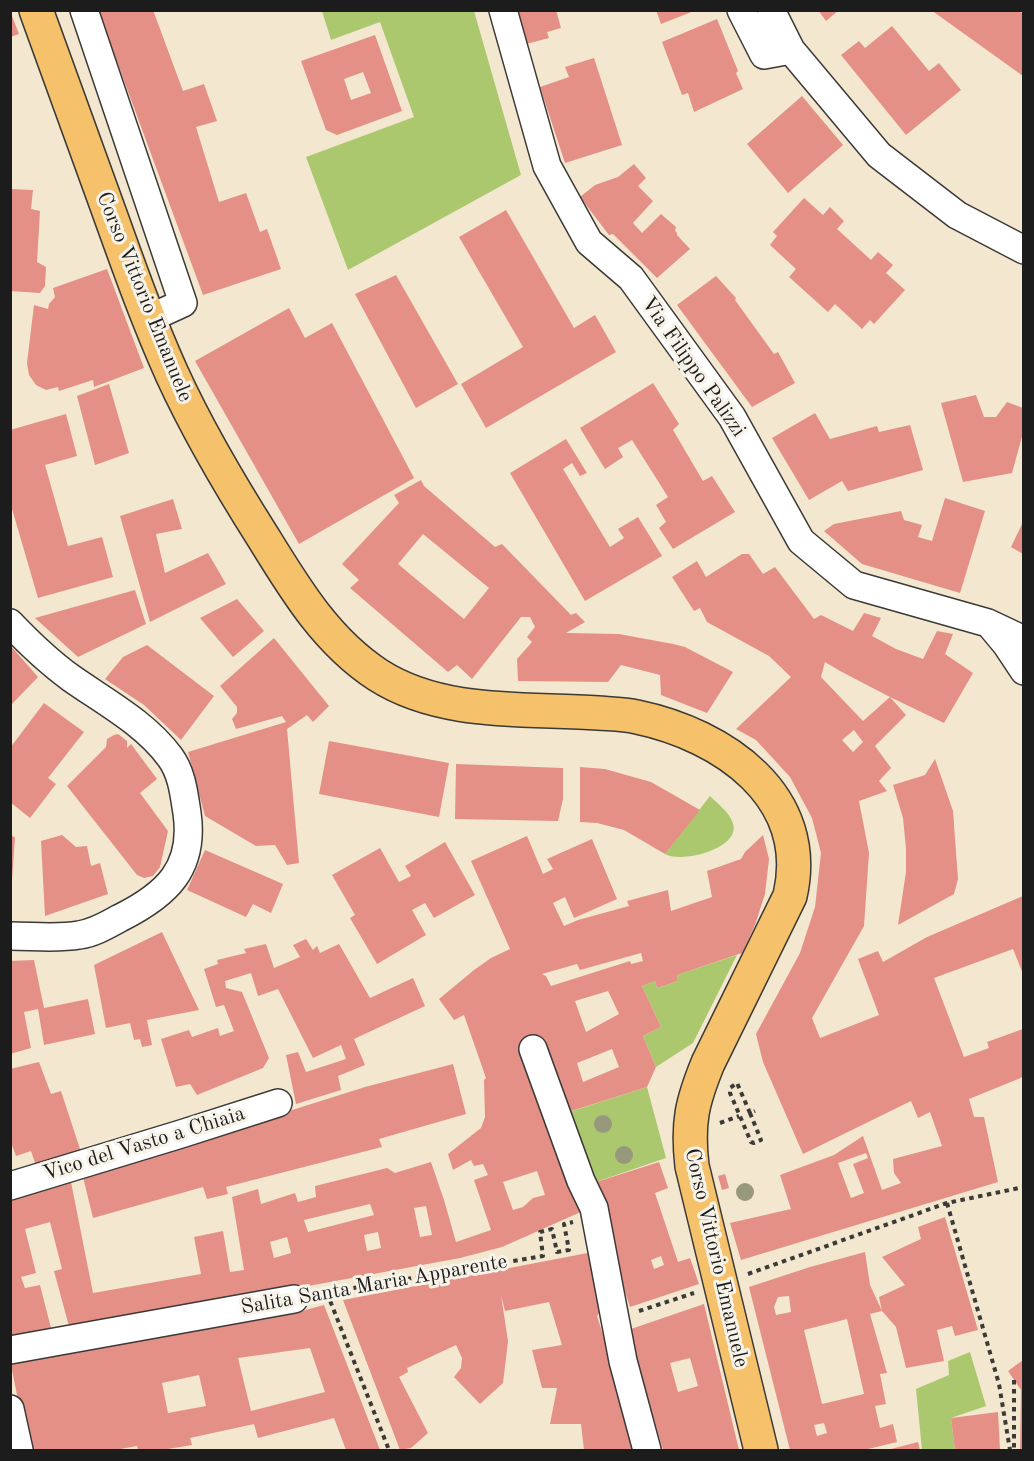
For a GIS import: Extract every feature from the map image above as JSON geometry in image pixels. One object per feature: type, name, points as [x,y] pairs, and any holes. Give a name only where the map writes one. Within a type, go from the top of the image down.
[{"type":"main road","name":"Corso Vittorio Emanuele","points":[[36,10],[148,318],[198,428],[235,494],[292,585],[328,632],[355,658],[380,676],[404,689],[433,698],[498,709],[634,716],[679,729],[733,757],[756,776],[782,810],[794,857],[794,878],[790,896],[708,1063],[690,1116],[689,1139],[692,1166],[761,1450]]},
{"type":"street","points":[[84,10],[183,303],[148,318]]},
{"type":"street","name":"Via Filippo Palizzi","points":[[503,10],[547,166],[589,242],[631,279],[732,417],[801,541],[854,585],[988,623],[1023,640]]},
{"type":"street","points":[[741,10],[764,55],[791,50]]},
{"type":"street","points":[[771,10],[791,50],[879,155],[957,215],[1023,250]]},
{"type":"street","points":[[10,623],[57,668],[130,719],[161,747],[171,759],[181,780],[189,829],[184,860],[177,875],[162,892],[144,905],[107,926],[84,934],[10,936]]},
{"type":"street","points":[[988,623],[1006,644],[1023,671]]},
{"type":"street","points":[[533,1049],[581,1181],[583,1214],[594,1208],[630,1392],[647,1450]]},
{"type":"street","name":"Vico del Vasto a Chiaia","points":[[10,1186],[278,1103]]},
{"type":"street","name":"Salita Santa Maria Apparente","points":[[10,1350],[294,1299]]},
{"type":"street","points":[[10,1410],[19,1450]]},
{"type":"path","points":[[737,1083],[761,1140],[751,1142],[739,1116],[730,1093],[730,1088],[737,1083]]},
{"type":"path","points":[[750,1113],[755,1111]]},
{"type":"path","points":[[718,1124],[739,1116]]},
{"type":"path","points":[[739,1277],[947,1203],[1023,1187]]},
{"type":"path","points":[[947,1203],[999,1384],[1012,1450]]},
{"type":"path","name":"Salita Santa Maria Apparente","points":[[294,1299],[543,1256],[540,1232],[552,1229],[557,1252],[569,1250],[564,1224],[575,1222],[583,1214]]},
{"type":"path","points":[[615,1319],[697,1292]]},
{"type":"path","points":[[327,1293],[388,1450]]},
{"type":"path","points":[[1012,1450],[1014,1380]]},
{"type":"green space","points":[[322,11],[474,11],[521,175],[348,270],[306,157],[414,117],[380,22],[331,40]]},
{"type":"green space","points":[[710,796],[732,821],[734,831],[729,839],[721,846],[697,855],[673,857],[665,854]]},
{"type":"green space","points":[[737,955],[693,1043],[656,1067],[643,1036],[661,1027],[642,986],[655,981],[657,988],[678,981],[677,975]]},
{"type":"green space","points":[[647,1087],[666,1158],[590,1184],[566,1113]]},
{"type":"green space","points":[[970,1352],[986,1406],[951,1418],[955,1450],[922,1450],[916,1389],[949,1375],[948,1361]]},
{"type":"building","points":[[98,10],[153,10],[183,91],[204,84],[217,121],[196,127],[219,202],[246,193],[260,232],[267,229],[281,269],[203,295]]},
{"type":"building","points":[[517,10],[556,10],[561,28],[547,32],[549,38],[526,44]]},
{"type":"building","points":[[656,10],[694,10],[694,11],[661,24]]},
{"type":"building","points":[[818,10],[839,10],[826,21]]},
{"type":"building","points":[[931,10],[1018,10],[1023,14],[1023,76]]},
{"type":"building","points":[[10,11],[19,34],[10,37]]},
{"type":"building","points":[[717,19],[743,89],[694,112],[688,93],[682,95],[662,42]]},
{"type":"building","points":[[892,26],[929,71],[939,63],[961,90],[906,135],[841,55],[859,41],[865,48]]},
{"type":"building","points":[[375,35],[402,111],[337,135],[326,130],[301,61]],"holes":[[[363,72],[371,93],[351,100],[344,79]]]},
{"type":"building","points":[[594,58],[622,145],[565,163],[540,87],[569,77],[565,67]]},
{"type":"building","points":[[802,96],[843,145],[788,193],[747,144]]},
{"type":"building","points":[[634,164],[646,178],[638,186],[653,201],[633,223],[642,233],[661,214],[676,227],[677,235],[690,249],[657,278],[613,234],[609,235],[580,197],[595,185],[618,177]]},
{"type":"building","points":[[10,189],[33,190],[31,209],[40,211],[37,262],[46,267],[45,286],[40,293],[10,291]]},
{"type":"building","points":[[804,198],[823,215],[830,207],[844,221],[837,229],[871,260],[878,252],[893,265],[886,273],[905,290],[874,324],[870,320],[862,329],[835,304],[828,312],[789,277],[796,269],[770,245],[777,236],[773,232]]},
{"type":"building","points":[[506,210],[574,328],[595,315],[616,352],[486,428],[461,384],[523,347],[459,237]]},
{"type":"building","points":[[107,269],[144,368],[94,387],[93,380],[59,391],[58,387],[46,390],[36,385],[29,375],[27,363],[34,305],[48,309],[55,297],[53,288]]},
{"type":"building","points":[[396,275],[458,384],[416,408],[355,294]]},
{"type":"building","points":[[716,276],[736,298],[735,300],[774,354],[778,352],[795,383],[752,407],[677,305]]},
{"type":"building","points":[[289,308],[305,338],[332,323],[414,478],[299,544],[195,361]]},
{"type":"building","points":[[653,383],[679,424],[673,430],[703,481],[712,476],[735,512],[673,549],[659,528],[666,522],[656,505],[668,497],[632,440],[618,448],[623,457],[605,469],[580,428]]},
{"type":"building","points":[[109,384],[129,453],[95,465],[77,396]]},
{"type":"building","points":[[976,395],[984,417],[996,417],[1007,402],[1023,408],[1023,433],[1012,473],[963,482],[941,403]]},
{"type":"building","points":[[815,413],[830,439],[877,426],[879,432],[910,425],[923,470],[848,491],[842,481],[809,500],[772,438]]},
{"type":"building","points":[[66,414],[77,456],[45,465],[68,546],[102,537],[113,577],[38,598],[10,502],[10,430]]},
{"type":"building","points":[[566,439],[587,473],[580,476],[572,463],[563,469],[610,547],[624,538],[618,529],[638,517],[662,556],[585,601],[510,473]]},
{"type":"building","points":[[421,480],[424,486],[495,547],[502,544],[571,615],[576,613],[585,622],[566,633],[619,634],[673,644],[685,647],[733,672],[707,713],[661,695],[660,675],[621,665],[608,682],[518,681],[517,659],[532,642],[527,637],[535,627],[530,617],[521,617],[472,679],[457,665],[448,672],[350,588],[359,580],[342,564],[399,503],[394,495]],"holes":[[[423,534],[489,588],[464,619],[398,564]]]},
{"type":"building","points":[[945,498],[985,511],[960,593],[862,564],[824,531],[834,524],[901,511],[904,520],[922,525],[918,537],[932,541]]},
{"type":"building","points":[[173,499],[182,529],[156,534],[165,573],[208,553],[226,584],[150,622],[120,516]]},
{"type":"building","points":[[1023,522],[1023,554],[1011,547]]},
{"type":"building","points":[[742,554],[749,554],[763,574],[775,567],[814,619],[821,615],[853,631],[864,613],[881,618],[872,636],[896,649],[923,659],[937,631],[953,634],[945,654],[973,673],[944,723],[890,697],[906,715],[875,746],[891,768],[879,781],[887,791],[859,801],[869,853],[864,926],[812,1018],[820,1038],[879,1015],[858,959],[878,951],[883,962],[927,937],[1023,896],[1023,974],[1013,949],[934,978],[964,1057],[989,1048],[987,1042],[1023,1029],[1023,1077],[969,1099],[974,1117],[984,1117],[998,1182],[741,1260],[730,1223],[791,1209],[780,1175],[834,1155],[863,1136],[882,1190],[901,1183],[894,1173],[893,1159],[942,1146],[930,1112],[918,1118],[911,1101],[803,1154],[763,1062],[756,1034],[800,953],[815,907],[821,853],[812,818],[790,777],[756,740],[736,729],[791,677],[769,656],[707,622],[700,608],[694,611],[672,577],[697,561],[706,577]],"holes":[[[825,662],[890,697],[863,721],[821,677]],[[854,730],[863,742],[853,752],[842,740]],[[866,1153],[868,1158],[853,1164],[864,1193],[851,1198],[838,1163]]]},
{"type":"building","points":[[135,590],[146,624],[78,657],[35,618]]},
{"type":"building","points":[[237,599],[264,631],[233,657],[200,618]]},
{"type":"building","points":[[274,638],[329,706],[313,722],[307,715],[287,729],[299,863],[287,865],[275,845],[256,846],[205,816],[188,752],[286,722],[282,716],[236,729],[232,719],[237,713],[237,707],[220,686]]},
{"type":"building","points":[[10,645],[38,677],[10,706]]},
{"type":"building","points":[[147,645],[214,696],[181,740],[144,705],[105,679],[123,657]]},
{"type":"building","points":[[44,703],[84,732],[48,778],[56,784],[30,818],[10,802],[10,748]]},
{"type":"building","points":[[118,734],[127,741],[127,748],[131,744],[157,779],[140,793],[168,831],[160,867],[153,876],[144,878],[137,875],[67,786],[106,747],[107,739]]},
{"type":"building","points":[[329,741],[449,763],[439,817],[319,794]]},
{"type":"building","points":[[935,759],[953,811],[958,879],[954,894],[898,925],[906,872],[906,849],[903,818],[893,785],[925,775]]},
{"type":"building","points":[[456,764],[563,768],[563,799],[558,821],[455,819]]},
{"type":"building","points":[[580,767],[605,769],[651,782],[700,810],[665,854],[624,830],[597,823],[580,822]]},
{"type":"building","points":[[62,835],[76,847],[87,846],[91,866],[100,863],[108,894],[45,916],[41,841]]},
{"type":"building","points":[[763,835],[769,859],[765,894],[755,925],[742,953],[677,975],[678,981],[657,988],[655,981],[642,986],[661,1027],[643,1036],[656,1067],[647,1087],[565,1113],[583,1211],[502,1247],[460,1258],[70,1330],[54,1271],[62,1269],[50,1222],[25,1229],[36,1273],[21,1277],[25,1288],[40,1285],[52,1332],[10,1340],[10,1195],[70,1177],[93,1293],[201,1274],[194,1237],[223,1231],[230,1272],[244,1270],[232,1197],[258,1189],[261,1204],[295,1193],[298,1202],[316,1197],[315,1186],[387,1168],[395,1173],[431,1162],[456,1242],[491,1230],[474,1180],[488,1175],[483,1164],[474,1166],[471,1160],[453,1170],[448,1154],[481,1128],[485,1117],[484,1080],[486,1078],[464,1015],[454,1020],[439,999],[491,958],[510,949],[471,861],[527,836],[543,874],[553,869],[547,859],[592,839],[617,899],[574,918],[565,897],[553,903],[564,926],[629,906],[627,901],[668,890],[671,911],[712,897],[707,871],[741,859]],"holes":[[[641,953],[643,961],[631,964],[630,961],[551,986],[546,976],[542,974],[577,964],[580,970]],[[608,991],[619,1014],[586,1032],[575,1001]],[[612,1049],[619,1067],[583,1082],[577,1063]],[[537,1171],[545,1195],[533,1198],[523,1207],[513,1210],[503,1182]],[[370,1204],[374,1215],[308,1232],[304,1220]],[[426,1206],[432,1235],[420,1237],[414,1208]],[[378,1232],[381,1248],[367,1251],[364,1235]],[[287,1237],[291,1253],[274,1258],[270,1242]]]},
{"type":"building","points":[[10,836],[15,837],[12,880],[10,880]]},
{"type":"building","points":[[445,842],[475,895],[434,918],[425,903],[412,910],[426,935],[377,964],[350,918],[355,915],[332,875],[380,848],[399,882],[411,876],[405,866]]},
{"type":"building","points":[[205,850],[283,884],[271,913],[253,904],[246,917],[187,890]]},
{"type":"building","points":[[162,932],[199,1010],[147,1020],[152,1045],[142,1047],[140,1039],[134,1040],[130,1023],[106,1028],[94,965]]},
{"type":"building","points":[[306,939],[313,950],[317,946],[320,953],[339,944],[370,998],[413,978],[425,1006],[354,1039],[365,1065],[338,1076],[341,1090],[296,1104],[286,1055],[298,1052],[306,1072],[346,1059],[341,1045],[313,1058],[278,989],[258,996],[251,973],[225,981],[226,988],[242,992],[269,1058],[263,1068],[197,1095],[190,1084],[176,1087],[161,1039],[189,1030],[192,1037],[218,1028],[220,1036],[234,1031],[224,1005],[216,1007],[204,969],[218,964],[217,960],[246,953],[244,949],[266,944],[274,968],[300,957],[293,945]]},
{"type":"building","points":[[34,960],[44,1008],[88,999],[95,1034],[44,1045],[38,1009],[24,1012],[31,1048],[10,1054],[10,961]]},
{"type":"building","points":[[39,1062],[51,1094],[61,1091],[81,1152],[36,1166],[31,1151],[16,1156],[10,1140],[10,1069]]},
{"type":"building","points":[[453,1064],[466,1114],[379,1139],[382,1147],[226,1187],[228,1194],[207,1199],[203,1187],[93,1218],[82,1173],[365,1087]]},
{"type":"building","points":[[659,1162],[668,1188],[655,1193],[678,1262],[690,1258],[699,1284],[630,1307],[590,1184]],"holes":[[[661,1256],[664,1265],[654,1269],[651,1260]]]},
{"type":"building","points":[[725,1174],[729,1188],[722,1190],[718,1176]]},
{"type":"building","points":[[945,1217],[978,1330],[955,1336],[952,1326],[937,1330],[944,1361],[906,1368],[896,1327],[882,1311],[879,1297],[905,1285],[882,1257],[921,1239],[918,1227]]},
{"type":"building","points":[[598,1251],[603,1307],[597,1316],[640,1450],[584,1450],[581,1424],[550,1424],[557,1388],[542,1388],[532,1350],[562,1345],[549,1302],[505,1311],[501,1295],[508,1341],[503,1383],[480,1404],[454,1377],[461,1368],[462,1358],[456,1345],[407,1368],[408,1372],[399,1377],[428,1433],[411,1448],[400,1450],[343,1300]]},
{"type":"building","points":[[865,1252],[870,1285],[882,1311],[870,1314],[887,1373],[880,1374],[886,1404],[875,1406],[880,1428],[893,1424],[897,1442],[864,1450],[790,1450],[749,1287]],"holes":[[[789,1296],[791,1312],[776,1315],[774,1307],[778,1297]],[[847,1319],[864,1394],[822,1404],[804,1330]],[[824,1423],[827,1433],[817,1436],[814,1425]]]},
{"type":"building","points":[[704,1304],[739,1450],[663,1450],[628,1330]],"holes":[[[690,1358],[698,1386],[678,1392],[670,1363]]]},
{"type":"building","points":[[324,1305],[380,1450],[346,1450],[334,1418],[258,1438],[254,1424],[190,1438],[192,1445],[162,1450],[138,1450],[137,1446],[115,1450],[28,1450],[10,1360],[298,1312]],"holes":[[[310,1348],[325,1392],[251,1411],[238,1358]],[[199,1375],[206,1406],[168,1413],[162,1383]]]},
{"type":"building","points":[[1023,1360],[1023,1450],[1020,1450],[1021,1390],[1008,1371]]},
{"type":"building","points":[[998,1412],[1000,1450],[955,1450],[951,1418]]},
{"type":"building","points":[[918,1442],[920,1450],[887,1450]]}]
